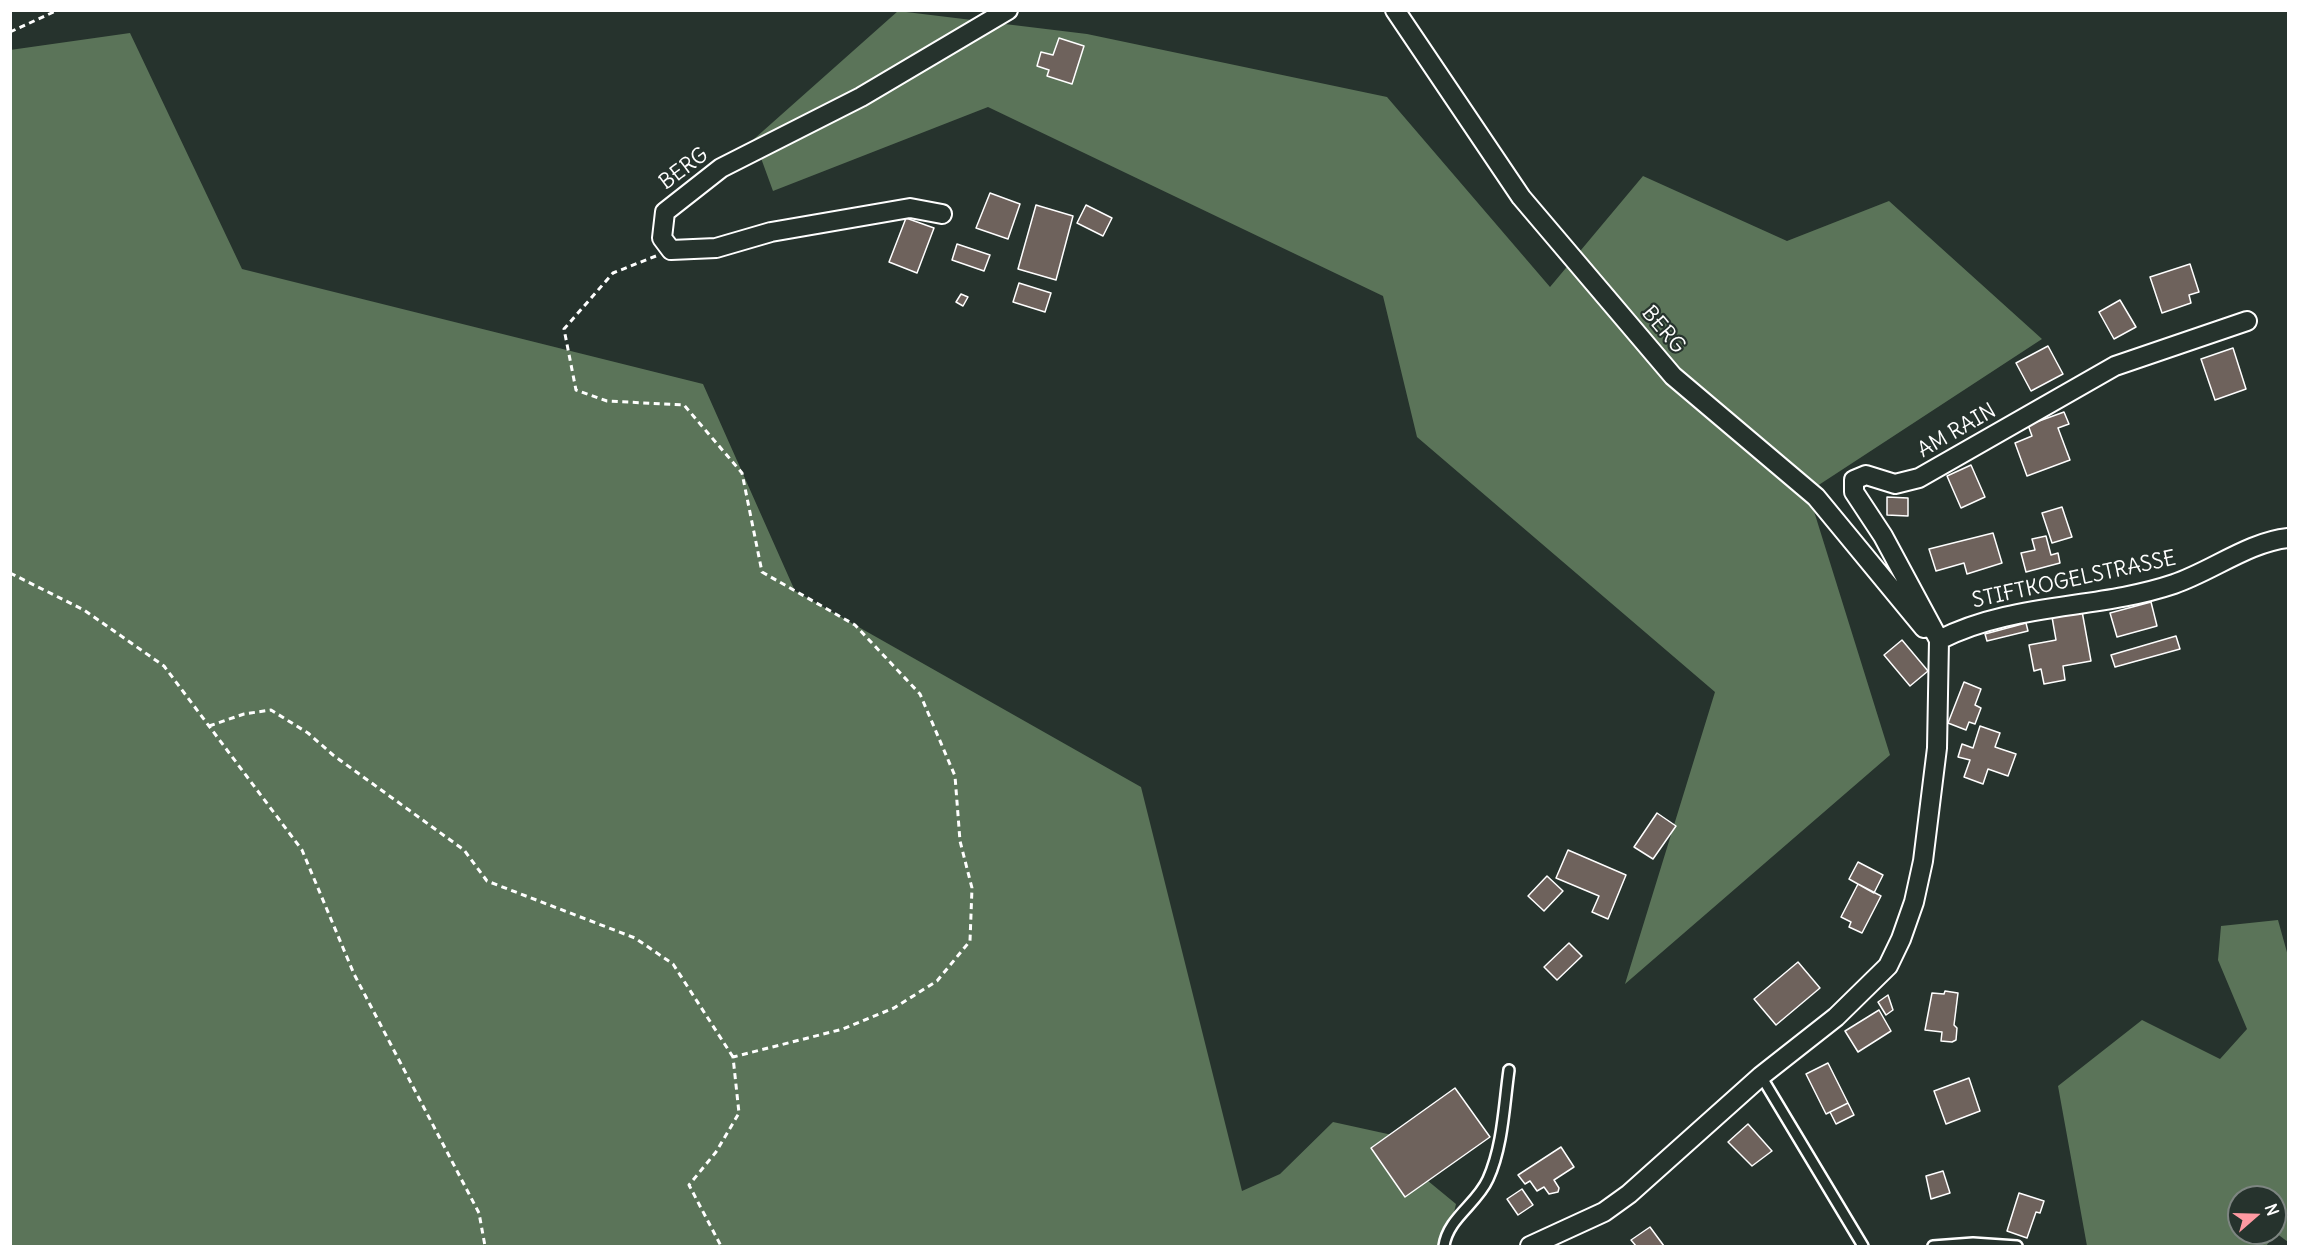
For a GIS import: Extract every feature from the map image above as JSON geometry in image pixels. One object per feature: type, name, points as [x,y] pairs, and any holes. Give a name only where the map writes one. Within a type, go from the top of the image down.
[{"type":"street","name":"BERG","points":[[671,250],[662,238],[665,212],[721,168],[861,98],[1008,10]]},
{"type":"street","name":"BERG","points":[[1395,10],[1521,197],[1673,376],[1816,497],[1925,630],[1939,640]]},
{"type":"street","points":[[671,250],[716,248],[771,232],[910,208],[942,214]]},
{"type":"street","name":"AM RAIN","points":[[1939,640],[1883,536],[1854,492],[1854,480],[1866,475],[1895,484],[1919,478],[2115,366],[2247,321]]},
{"type":"street","name":"STIFTKOGELSTRASSE","points":[[1939,640],[1965,627],[1988,620],[2037,609],[2138,594],[2173,584],[2287,536]]},
{"type":"street","points":[[1530,1246],[1604,1212],[1629,1194],[1761,1076],[1836,1017],[1888,966],[1901,939],[1914,902],[1924,849],[1937,748],[1939,640]]},
{"type":"lane","points":[[1444,1246],[1451,1224],[1481,1193],[1489,1176],[1496,1157],[1509,1070]]},
{"type":"lane","points":[[1761,1076],[1863,1246]]},
{"type":"lane","points":[[1933,1246],[1973,1243],[2017,1246]]},
{"type":"path","points":[[10,32],[58,10]]},
{"type":"path","points":[[671,250],[613,273],[564,329],[576,390],[607,401],[684,405],[742,473],[762,572],[855,625],[920,694],[955,776],[960,841],[972,888],[970,941],[937,981],[894,1008],[843,1029],[733,1057]]},
{"type":"path","points":[[10,573],[84,610],[164,666],[302,850],[354,974],[479,1213],[485,1246]]},
{"type":"path","points":[[209,726],[244,714],[271,710],[308,733],[343,762],[464,850],[487,881],[635,938],[673,964],[733,1057],[739,1113],[716,1152],[689,1185],[721,1246]]},
{"type":"green space","points":[[898,11],[1087,34],[1387,97],[1550,287],[1643,176],[1787,241],[1889,201],[2042,339],[1808,492],[1890,755],[1625,984],[1715,692],[1417,437],[1383,296],[988,107],[773,191],[754,139]]},
{"type":"green space","points":[[130,33],[242,269],[703,384],[795,591],[1141,787],[1242,1191],[1280,1174],[1333,1122],[1406,1138],[1422,1176],[1456,1204],[1446,1246],[11,1246],[10,50]]},
{"type":"green space","points":[[2278,920],[2288,956],[2288,1242],[2287,1185],[2227,1185],[2227,1245],[2266,1246],[2087,1246],[2058,1086],[2142,1020],[2220,1059],[2247,1029],[2218,960],[2221,926]]},
{"type":"building","points":[[1059,38],[1084,46],[1072,84],[1047,76],[1049,70],[1037,66],[1041,52],[1053,55]]},
{"type":"building","points":[[990,193],[1020,204],[1008,239],[976,228]]},
{"type":"building","points":[[1036,205],[1073,216],[1056,280],[1018,269]]},
{"type":"building","points":[[1086,205],[1112,218],[1103,236],[1077,223]]},
{"type":"building","points":[[906,218],[934,228],[917,273],[889,262]]},
{"type":"building","points":[[957,244],[990,255],[984,271],[952,260]]},
{"type":"building","points":[[2190,264],[2199,292],[2189,295],[2191,303],[2162,313],[2150,277]]},
{"type":"building","points":[[1019,283],[1051,293],[1045,312],[1013,302]]},
{"type":"building","points":[[961,294],[968,297],[963,306],[956,302]]},
{"type":"building","points":[[2120,300],[2136,327],[2114,339],[2099,312]]},
{"type":"building","points":[[2048,346],[2063,374],[2031,391],[2016,363]]},
{"type":"building","points":[[2233,348],[2246,389],[2215,400],[2201,359]]},
{"type":"building","points":[[2064,412],[2069,424],[2058,428],[2070,460],[2027,476],[2015,443],[2032,436],[2028,425]]},
{"type":"building","points":[[1971,465],[1985,497],[1961,508],[1947,476]]},
{"type":"building","points":[[1887,497],[1908,498],[1908,516],[1887,515]]},
{"type":"building","points":[[2062,507],[2072,537],[2052,543],[2042,513]]},
{"type":"building","points":[[1993,533],[2002,563],[1967,574],[1964,563],[1936,571],[1929,549]]},
{"type":"building","points":[[2046,536],[2051,555],[2058,553],[2060,563],[2026,572],[2021,553],[2035,550],[2032,539]]},
{"type":"building","points":[[2151,602],[2157,626],[2117,637],[2110,613]]},
{"type":"building","points":[[2082,611],[2091,661],[2063,666],[2065,680],[2044,684],[2041,669],[2034,671],[2029,645],[2056,640],[2052,617]]},
{"type":"building","points":[[2026,623],[2028,631],[1987,641],[1985,634]]},
{"type":"building","points":[[2176,636],[2180,649],[2115,667],[2111,655]]},
{"type":"building","points":[[1902,640],[1928,671],[1910,686],[1884,655]]},
{"type":"building","points":[[1964,682],[1981,689],[1975,705],[1981,708],[1975,724],[1969,722],[1966,730],[1948,723]]},
{"type":"building","points":[[1980,726],[2000,733],[1995,747],[2016,754],[2008,776],[1988,769],[1983,784],[1964,777],[1970,760],[1958,757],[1962,744],[1973,748]]},
{"type":"building","points":[[1657,813],[1676,826],[1653,859],[1634,847]]},
{"type":"building","points":[[1568,850],[1626,875],[1608,919],[1592,912],[1599,896],[1556,878]]},
{"type":"building","points":[[1858,862],[1883,875],[1874,893],[1849,879]]},
{"type":"building","points":[[1547,876],[1563,891],[1544,911],[1528,896]]},
{"type":"building","points":[[1858,884],[1881,896],[1862,933],[1849,927],[1851,922],[1841,917]]},
{"type":"building","points":[[1569,943],[1582,956],[1557,980],[1544,967]]},
{"type":"building","points":[[1798,962],[1820,988],[1776,1025],[1754,999]]},
{"type":"building","points":[[1945,991],[1958,993],[1954,1025],[1957,1028],[1956,1040],[1952,1042],[1941,1041],[1942,1032],[1925,1030],[1932,993],[1944,994]]},
{"type":"building","points":[[1888,995],[1893,1010],[1886,1015],[1878,1002]]},
{"type":"building","points":[[1879,1010],[1891,1031],[1858,1052],[1845,1031]]},
{"type":"building","points":[[1828,1063],[1848,1103],[1826,1114],[1806,1074]]},
{"type":"building","points":[[1969,1078],[1980,1111],[1946,1124],[1934,1091]]},
{"type":"building","points":[[1455,1088],[1490,1137],[1405,1197],[1371,1148]]},
{"type":"building","points":[[1848,1103],[1854,1115],[1836,1124],[1830,1112]]},
{"type":"building","points":[[1748,1124],[1772,1151],[1752,1166],[1728,1142]]},
{"type":"building","points":[[1561,1147],[1574,1167],[1554,1180],[1559,1188],[1558,1192],[1549,1194],[1544,1187],[1537,1191],[1530,1181],[1525,1184],[1518,1175]]},
{"type":"building","points":[[1943,1171],[1950,1193],[1931,1199],[1926,1176]]},
{"type":"building","points":[[1522,1189],[1533,1205],[1518,1215],[1507,1199]]},
{"type":"building","points":[[2019,1193],[2044,1201],[2040,1213],[2036,1212],[2027,1238],[2007,1231]]},
{"type":"building","points":[[1650,1227],[1664,1246],[1636,1246],[1631,1240]]}]
